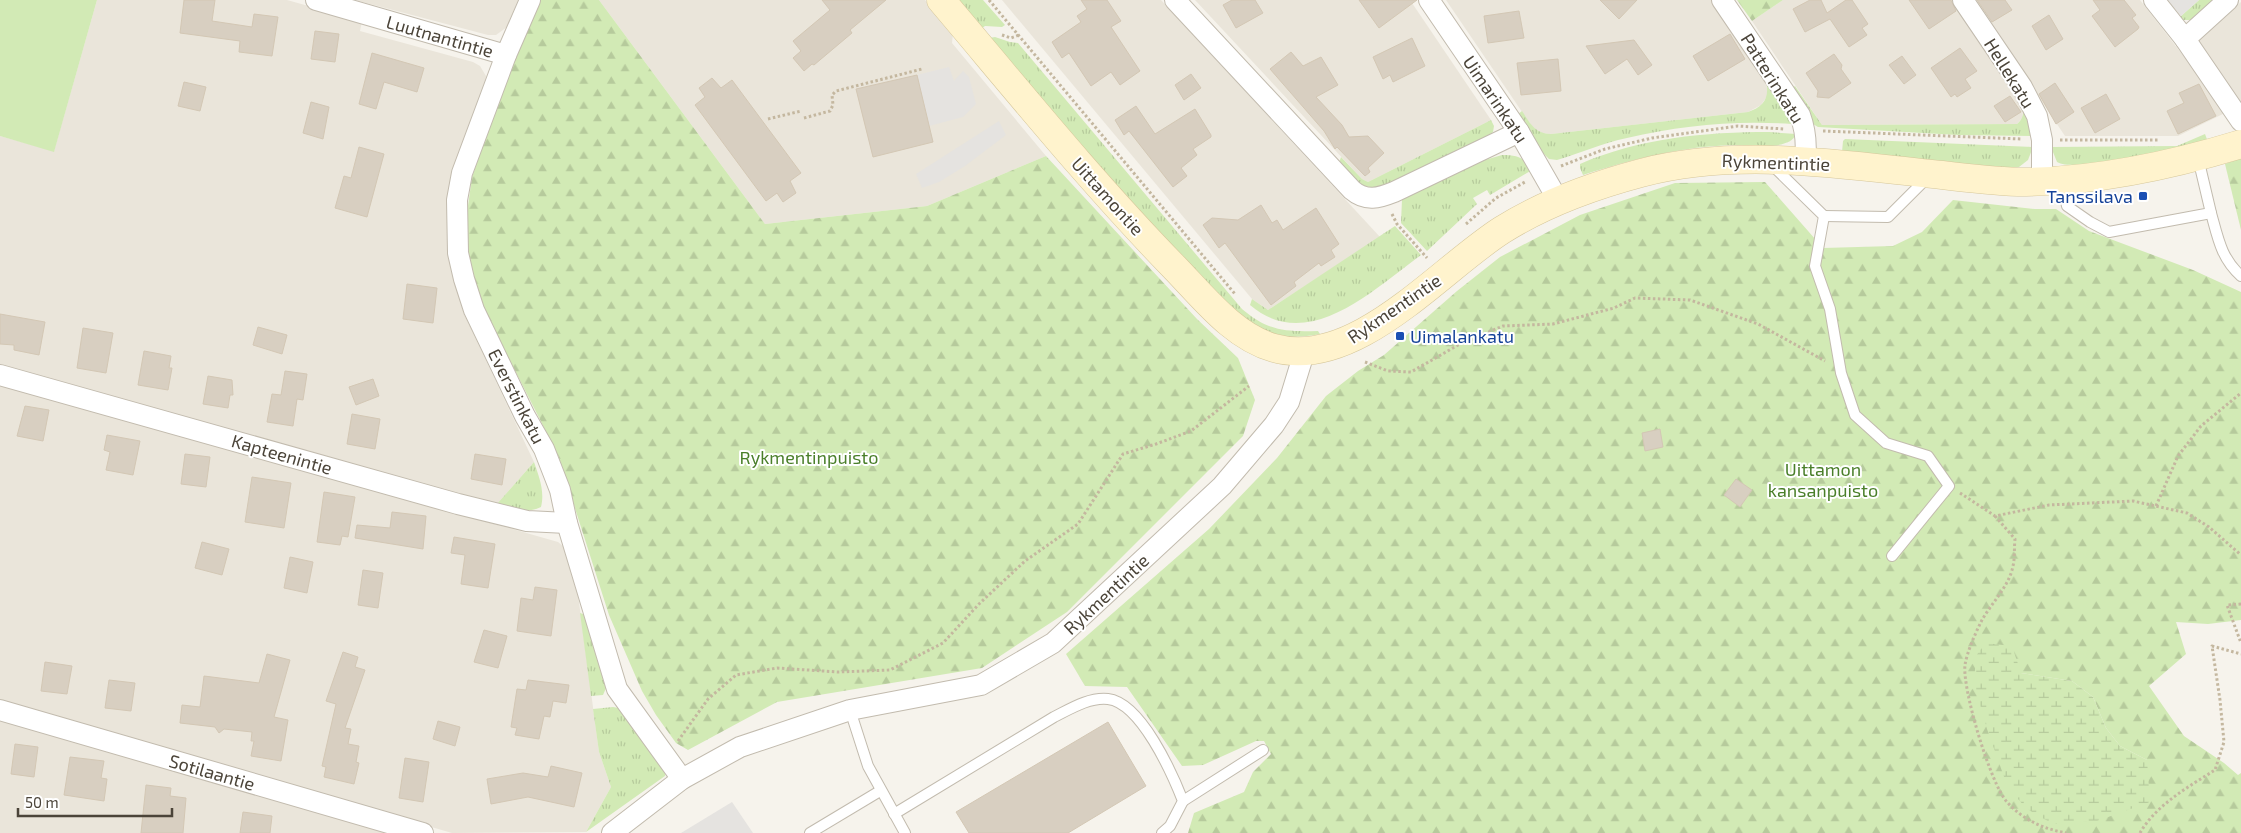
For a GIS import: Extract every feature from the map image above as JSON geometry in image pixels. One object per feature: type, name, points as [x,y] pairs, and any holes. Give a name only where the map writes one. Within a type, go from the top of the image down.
[{"type":"street","name":"Luutnantintie","points":[[316,0],[506,55]]},
{"type":"street","name":"Everstinkatu","points":[[530,0],[506,55],[462,173],[457,200],[458,253],[464,280],[474,310],[525,416],[544,449],[560,490],[567,523],[617,688],[682,779]]},
{"type":"street","name":"Uittamontie","points":[[941,0],[1088,176],[1218,312],[1244,334],[1261,344],[1280,350],[1304,353]]},
{"type":"street","points":[[1175,0],[1352,190],[1364,198],[1382,197],[1519,132]]},
{"type":"street","name":"Uimarinkatu","points":[[1429,0],[1519,132],[1558,200]]},
{"type":"street","name":"Patterinkatu","points":[[1722,0],[1800,115],[1806,130],[1805,161]]},
{"type":"street","name":"Hellekatu","points":[[1963,0],[2032,104],[2037,116],[2052,180]]},
{"type":"street","points":[[2154,0],[2185,39],[2241,121]]},
{"type":"street","points":[[2185,39],[2228,0]]},
{"type":"street","name":"Rykmentintie","points":[[612,833],[682,779],[740,746],[850,710],[981,685],[1053,643],[1222,486],[1274,425],[1288,402],[1304,353],[1333,346],[1364,332],[1412,299],[1497,233],[1558,200],[1619,179],[1664,167],[1714,160],[1805,161],[2016,182],[2124,173],[2198,158],[2241,144]]},
{"type":"street","name":"Kapteenintie","points":[[0,375],[458,504],[527,521],[567,523]]},
{"type":"street","name":"Sotilaantie","points":[[0,710],[423,833]]},
{"type":"lane","points":[[2198,158],[2223,254],[2230,265],[2241,276]]},
{"type":"lane","points":[[1766,160],[1824,216],[1888,217],[1930,174]]},
{"type":"lane","points":[[2052,180],[2067,206],[2090,222],[2110,232],[2211,213]]},
{"type":"lane","points":[[1824,216],[1814,266],[1830,310],[1841,370],[1855,416],[1886,443],[1928,456],[1949,486],[1892,556]]},
{"type":"lane","points":[[894,814],[1054,717],[1080,704],[1109,699],[1134,712],[1170,767],[1183,801]]},
{"type":"lane","points":[[850,710],[868,766],[880,791],[905,833]]},
{"type":"lane","points":[[1162,833],[1170,826],[1183,801],[1263,750]]},
{"type":"lane","points":[[810,833],[880,791]]},
{"type":"path","points":[[804,118],[830,110],[833,105],[832,95],[836,91],[922,70]]},
{"type":"path","points":[[768,119],[800,111]]},
{"type":"path","points":[[1382,197],[1397,224],[1427,258]]},
{"type":"path","points":[[1365,362],[1388,371],[1411,372],[1460,344],[1503,326],[1553,324],[1614,308],[1635,298],[1690,300],[1758,324],[1841,370]]},
{"type":"path","points":[[667,757],[708,699],[736,675],[777,668],[838,672],[890,670],[943,643],[979,604],[1025,561],[1078,524],[1123,454],[1156,444],[1191,430],[1249,386]]},
{"type":"path","points":[[2156,506],[2178,456],[2201,426],[2241,393]]},
{"type":"path","points":[[1949,486],[1995,516],[2015,539],[2013,567],[2006,584],[1981,622],[1965,664],[1966,681],[1976,726],[2000,794],[2008,804],[2028,820],[2046,829],[2066,833]]},
{"type":"path","points":[[1995,516],[2049,505],[2132,501],[2187,513],[2209,527],[2241,555]]},
{"type":"path","points":[[2241,604],[2227,605],[2241,643]]},
{"type":"path","points":[[2140,833],[2147,821],[2182,791],[2215,770],[2224,742],[2212,646],[2241,654]]},
{"type":"shaded area","points":[[97,0],[287,0],[362,21],[360,31],[473,62],[480,66],[486,76],[485,86],[451,264],[464,314],[534,462],[496,505],[0,365],[0,136],[54,151]]},
{"type":"shaded area","points":[[355,0],[518,0],[507,27],[496,35],[488,35]]},
{"type":"shaded area","points":[[599,0],[925,0],[953,33],[952,43],[1046,156],[927,206],[765,224]]},
{"type":"shaded area","points":[[1002,0],[1161,0],[1380,237],[1268,310],[1252,299]]},
{"type":"shaded area","points":[[1195,0],[1410,0],[1491,120],[1368,182],[1362,179]]},
{"type":"shaded area","points":[[1446,0],[1711,0],[1766,82],[1768,95],[1761,105],[1748,112],[1551,134],[1539,133],[1531,125]]},
{"type":"shaded area","points":[[1783,0],[1951,0],[2022,106],[2023,117],[2017,124],[1822,125],[1752,21]]},
{"type":"shaded area","points":[[1973,0],[2140,0],[2227,112],[2178,136],[2065,136]]},
{"type":"shaded area","points":[[2167,0],[2199,0],[2181,16]]},
{"type":"shaded area","points":[[2241,2],[2241,103],[2195,43]]},
{"type":"shaded area","points":[[949,67],[954,81],[963,71],[969,77],[976,104],[963,117],[929,126],[917,75]]},
{"type":"shaded area","points":[[999,121],[1006,135],[965,166],[939,182],[922,188],[916,174]]},
{"type":"shaded area","points":[[0,384],[558,542],[564,547],[574,565],[599,752],[611,787],[586,832],[452,833],[0,701]]},
{"type":"shaded area","points":[[0,719],[390,833],[0,833]]},
{"type":"shaded area","points":[[732,802],[753,833],[681,833]]},
{"type":"green space","points":[[0,0],[97,0],[54,152],[0,136]]},
{"type":"green space","name":"Rykmentinpuisto","points":[[540,0],[599,0],[765,224],[927,206],[1046,156],[1197,319],[1238,358],[1255,400],[1243,436],[1067,612],[982,668],[777,702],[688,750],[676,743],[642,691],[609,615],[558,455],[477,296],[470,272],[467,213],[472,177],[503,88]]},
{"type":"green space","points":[[957,0],[983,0],[1005,25],[1002,27],[985,26],[981,29]]},
{"type":"green space","points":[[1737,0],[1783,0],[1752,21]]},
{"type":"green space","points":[[2199,0],[2216,0],[2193,20],[2181,20],[2181,16]]},
{"type":"green space","points":[[995,37],[1018,43],[1242,309],[1260,322],[1277,329],[1318,331],[1320,334],[1295,337],[1275,334],[1255,325],[1235,310],[1151,227],[989,38]]},
{"type":"green space","points":[[1766,82],[1792,124],[1730,123],[1668,130],[1618,140],[1557,160],[1549,159],[1543,153],[1517,115],[1522,111],[1530,124],[1537,130],[1545,134],[1551,134],[1748,112],[1761,105],[1764,101],[1767,93]]},
{"type":"green space","points":[[1795,86],[1822,125],[2017,124],[2023,116],[2023,112],[2021,103],[2013,91],[2018,94],[2025,105],[2032,136],[1958,135],[1818,127],[1813,124],[1792,91],[1791,89]]},
{"type":"green space","points":[[1491,120],[1494,126],[1493,132],[1486,138],[1385,186],[1369,187],[1359,183],[1339,163],[1341,157],[1362,179],[1368,182]]},
{"type":"green space","points":[[1769,132],[1796,134],[1786,143],[1778,145],[1716,146],[1677,151],[1639,159],[1583,175],[1580,168],[1580,164],[1602,155],[1649,142],[1721,133]]},
{"type":"green space","points":[[2205,134],[2208,142],[2130,159],[2086,165],[2069,165],[2057,162],[2051,147],[2177,146]]},
{"type":"green space","points":[[1845,139],[2033,147],[2028,160],[2019,167],[1980,167],[1842,152]]},
{"type":"green space","points":[[1502,155],[1520,158],[1532,170],[1490,195],[1487,190],[1473,198],[1477,204],[1427,251],[1401,223],[1402,199],[1478,162]]},
{"type":"green space","points":[[2241,158],[2241,230],[2225,164]]},
{"type":"green space","name":"Uittamon kansanpuisto","points":[[1765,182],[1823,248],[1893,246],[1922,232],[1953,200],[2035,209],[2056,209],[2089,231],[2193,270],[2241,292],[2241,620],[2208,624],[2176,622],[2186,654],[2149,686],[2184,736],[2224,763],[2238,775],[2241,773],[2241,833],[1188,833],[1194,813],[1244,792],[1253,772],[1271,754],[1264,741],[1256,741],[1203,765],[1182,766],[1127,687],[1085,686],[1066,654],[1209,529],[1277,458],[1326,396],[1358,371],[1384,355],[1457,291],[1500,257],[1580,215],[1675,183]],"holes":[[[2021,673],[2072,681],[2093,697],[2106,728],[2120,746],[2147,760],[2008,788]]]},
{"type":"green space","points":[[1395,226],[1421,255],[1362,299],[1340,312],[1317,320],[1295,323],[1272,319],[1250,305],[1252,299],[1268,310]]},
{"type":"green space","points":[[534,462],[542,490],[541,507],[525,510],[496,505]]},
{"type":"green space","points":[[580,613],[589,616],[607,686],[603,695],[591,696]]},
{"type":"green space","points":[[1985,643],[2012,646],[2021,673],[2072,681],[2093,697],[2106,728],[2120,746],[2147,760],[2150,802],[2097,821],[2053,824],[2027,809],[2008,788],[1987,729],[1974,683],[1976,656]]},
{"type":"green space","points":[[613,707],[624,709],[665,771],[665,776],[586,832],[611,787],[599,752],[593,709]]},
{"type":"building","points":[[184,0],[215,0],[212,21],[252,27],[254,14],[278,17],[272,56],[239,52],[240,41],[180,33]]},
{"type":"building","points":[[822,0],[886,0],[850,30],[852,33],[814,65],[812,64],[804,71],[793,58],[801,51],[793,41],[830,10]]},
{"type":"building","points":[[1081,0],[1107,0],[1121,21],[1111,27],[1140,71],[1120,85],[1111,72],[1091,86],[1069,53],[1062,58],[1052,42],[1081,22],[1077,16],[1087,9]]},
{"type":"building","points":[[1232,0],[1255,0],[1263,13],[1236,28],[1223,5]]},
{"type":"building","points":[[1359,0],[1417,0],[1379,28]]},
{"type":"building","points":[[1600,0],[1637,0],[1619,19]]},
{"type":"building","points":[[1810,0],[1821,0],[1827,13],[1846,0],[1852,0],[1868,24],[1862,28],[1867,35],[1849,47],[1830,19],[1805,32],[1793,9]]},
{"type":"building","points":[[1909,0],[1951,0],[1956,11],[1929,29]]},
{"type":"building","points":[[1977,0],[2005,0],[2012,10],[1992,22]]},
{"type":"building","points":[[2093,0],[2124,0],[2136,15],[2132,18],[2139,27],[2138,29],[2115,47],[2092,16],[2100,10]]},
{"type":"building","points":[[1519,11],[1524,38],[1488,43],[1484,16]]},
{"type":"building","points":[[2049,15],[2063,39],[2046,50],[2032,26]]},
{"type":"building","points":[[315,31],[339,34],[335,62],[311,59]]},
{"type":"building","points":[[1730,34],[1745,59],[1708,81],[1693,56]]},
{"type":"building","points":[[1412,38],[1425,66],[1393,82],[1390,75],[1383,79],[1373,57]]},
{"type":"building","points":[[1634,40],[1652,65],[1638,75],[1627,59],[1605,74],[1586,46]]},
{"type":"building","points":[[1960,48],[1977,71],[1965,79],[1971,88],[1957,97],[1955,94],[1951,97],[1931,68]]},
{"type":"building","points":[[1291,52],[1303,66],[1321,57],[1338,85],[1316,97],[1342,125],[1349,137],[1368,136],[1384,153],[1368,168],[1370,172],[1365,176],[1337,147],[1335,149],[1324,131],[1270,69]]},
{"type":"building","points":[[372,53],[424,68],[417,92],[384,82],[376,109],[359,104]]},
{"type":"building","points":[[1834,54],[1842,65],[1841,69],[1851,83],[1829,98],[1817,97],[1818,91],[1806,73]]},
{"type":"building","points":[[1902,56],[1916,75],[1904,84],[1889,65]]},
{"type":"building","points":[[1558,59],[1561,91],[1521,95],[1517,63]]},
{"type":"building","points":[[1191,74],[1201,88],[1184,100],[1175,85]]},
{"type":"building","points":[[917,75],[933,142],[873,157],[856,89]]},
{"type":"building","points":[[712,78],[721,88],[732,80],[801,173],[790,181],[796,193],[783,202],[777,193],[766,201],[695,105],[705,97],[699,88]]},
{"type":"building","points":[[184,82],[206,87],[200,111],[178,106]]},
{"type":"building","points":[[2055,83],[2074,112],[2056,124],[2039,94]]},
{"type":"building","points":[[2199,84],[2216,116],[2178,134],[2167,111],[2184,103],[2179,93]]},
{"type":"building","points":[[2106,94],[2120,119],[2095,133],[2081,108]]},
{"type":"building","points":[[2010,96],[2021,112],[2005,122],[1994,106]]},
{"type":"building","points":[[311,102],[329,107],[323,139],[303,133]]},
{"type":"building","points":[[1136,106],[1155,134],[1195,109],[1211,135],[1211,137],[1193,149],[1197,155],[1181,168],[1187,176],[1173,187],[1129,131],[1124,135],[1115,120]]},
{"type":"building","points":[[359,147],[384,154],[367,217],[335,208],[344,176],[351,178]]},
{"type":"building","points":[[1261,205],[1272,223],[1277,220],[1283,230],[1316,208],[1339,244],[1331,250],[1335,257],[1321,266],[1319,263],[1294,282],[1296,286],[1271,305],[1225,243],[1219,248],[1203,225],[1212,218],[1238,220]]},
{"type":"building","points":[[407,284],[437,288],[433,323],[403,319]]},
{"type":"building","points":[[0,314],[45,322],[39,355],[14,350],[14,345],[0,344]]},
{"type":"building","points":[[258,327],[287,335],[282,354],[253,345]]},
{"type":"building","points":[[83,328],[113,333],[106,373],[77,368]]},
{"type":"building","points":[[144,351],[171,356],[169,368],[172,368],[168,390],[138,385]]},
{"type":"building","points":[[285,371],[307,374],[303,400],[297,399],[293,426],[267,422],[272,394],[281,395]]},
{"type":"building","points":[[208,376],[232,380],[233,395],[230,395],[228,408],[203,404]]},
{"type":"building","points":[[373,379],[379,396],[356,405],[349,387]]},
{"type":"building","points":[[25,406],[49,410],[43,441],[17,436]]},
{"type":"building","points":[[352,414],[380,419],[375,449],[347,444]]},
{"type":"building","points":[[1660,429],[1663,447],[1645,451],[1642,433]]},
{"type":"building","points":[[107,435],[140,441],[133,475],[106,470],[110,452],[104,450]]},
{"type":"building","points":[[185,454],[210,457],[206,487],[181,484]]},
{"type":"building","points":[[475,454],[506,459],[502,485],[471,479]]},
{"type":"building","points":[[252,477],[291,483],[284,528],[245,522]]},
{"type":"building","points":[[1736,479],[1752,490],[1740,507],[1724,495]]},
{"type":"building","points":[[324,492],[355,497],[348,537],[342,536],[340,545],[317,542]]},
{"type":"building","points":[[392,512],[426,516],[423,549],[355,538],[357,525],[390,528]]},
{"type":"building","points":[[454,537],[495,544],[488,588],[461,584],[465,555],[451,553]]},
{"type":"building","points":[[202,542],[229,549],[222,575],[195,568]]},
{"type":"building","points":[[290,557],[313,562],[307,593],[284,588]]},
{"type":"building","points":[[363,570],[383,573],[378,608],[358,605]]},
{"type":"building","points":[[535,587],[557,590],[551,636],[517,631],[521,598],[533,600]]},
{"type":"building","points":[[484,630],[507,636],[498,668],[474,662]]},
{"type":"building","points":[[343,652],[358,657],[355,667],[365,670],[345,728],[351,729],[348,744],[359,746],[356,762],[359,763],[354,784],[324,777],[326,767],[322,766],[336,704],[326,701]]},
{"type":"building","points":[[267,654],[290,660],[274,717],[288,720],[281,761],[251,756],[254,741],[251,741],[252,732],[224,729],[219,733],[215,727],[180,723],[182,705],[200,707],[204,676],[259,683]]},
{"type":"building","points":[[45,662],[72,666],[67,694],[41,691]]},
{"type":"building","points":[[109,680],[135,683],[131,711],[105,708]]},
{"type":"building","points":[[528,680],[569,685],[566,703],[553,701],[550,717],[544,716],[539,739],[515,735],[517,728],[511,727],[517,689],[526,690]]},
{"type":"building","points":[[438,721],[460,727],[455,746],[433,739]]},
{"type":"building","points":[[1108,722],[1146,786],[1068,833],[969,833],[956,812]]},
{"type":"building","points":[[15,744],[38,747],[34,777],[11,774]]},
{"type":"building","points":[[70,757],[104,761],[101,778],[107,779],[104,801],[64,795]]},
{"type":"building","points":[[405,758],[429,762],[423,802],[399,798]]},
{"type":"building","points":[[551,766],[582,773],[574,807],[528,797],[491,804],[487,779],[523,773],[548,777]]},
{"type":"building","points":[[146,785],[171,788],[170,796],[186,798],[183,833],[141,833]]},
{"type":"building","points":[[243,812],[272,816],[270,833],[240,833]]},
{"type":"place","name":"Tanssilava","points":[[2143,196]]},
{"type":"place","name":"Uimalankatu","points":[[1400,336]]}]
